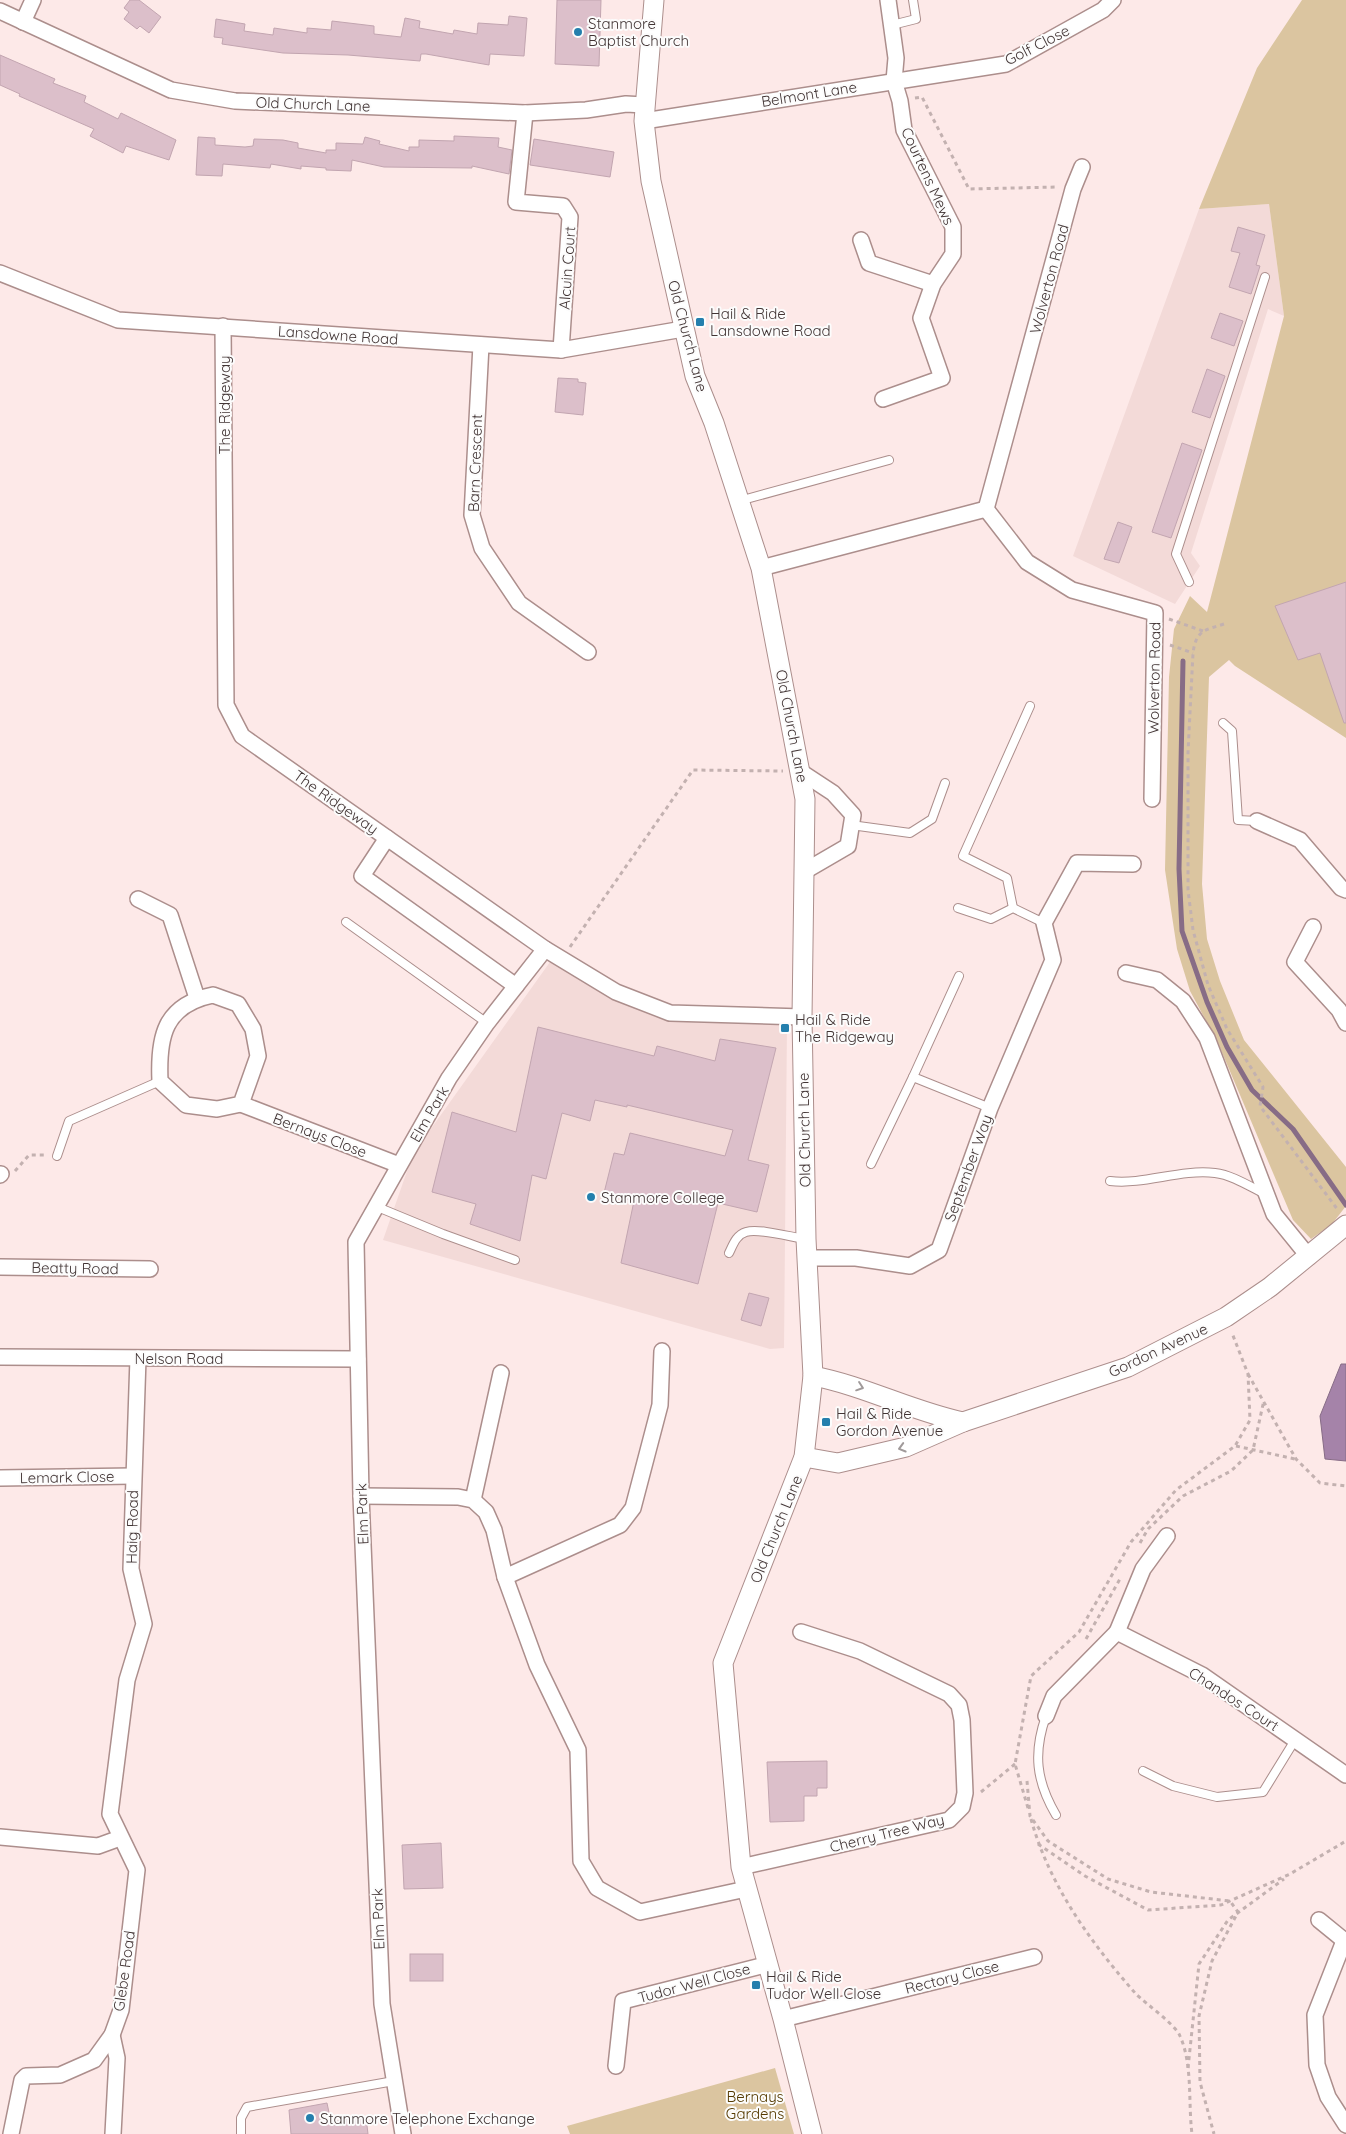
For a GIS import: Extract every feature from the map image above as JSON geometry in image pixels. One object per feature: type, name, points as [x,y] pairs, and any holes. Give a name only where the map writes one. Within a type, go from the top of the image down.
[{"type":"street","points":[[23,22],[34,0]]},
{"type":"street","points":[[644,113],[654,0]]},
{"type":"street","points":[[888,0],[896,58],[894,81]]},
{"type":"street","name":"Golf Close","points":[[894,81],[1006,64],[1103,10],[1113,0]]},
{"type":"street","name":"Old Church Lane","points":[[0,11],[171,90],[235,101],[525,113],[586,110],[618,104],[644,113],[650,181],[683,330],[695,376],[714,423],[761,568],[806,799],[802,1017],[806,1258],[813,1376],[804,1458],[723,1664],[741,1867],[769,1964],[812,2134]]},
{"type":"street","name":"Belmont Lane","points":[[644,113],[894,81]]},
{"type":"street","name":"Courtens Mews","points":[[883,398],[942,378],[921,318],[933,284],[953,254],[953,227],[904,130],[900,101],[894,81]]},
{"type":"street","name":"Alcuin Court","points":[[525,113],[516,202],[562,206],[570,217],[561,350]]},
{"type":"street","name":"Wolverton Road","points":[[1082,167],[1073,190],[986,508],[1026,562],[1072,590],[1155,613],[1152,798]]},
{"type":"street","points":[[861,240],[869,263],[933,284]]},
{"type":"street","name":"Lansdowne Road","points":[[0,272],[118,320],[561,350],[683,330]]},
{"type":"street","name":"The Ridgeway","points":[[223,326],[226,705],[242,736],[545,949],[616,992],[670,1013],[802,1017]]},
{"type":"street","name":"Barn Crescent","points":[[481,345],[472,515],[482,548],[519,603],[588,652]]},
{"type":"street","points":[[761,568],[986,508]]},
{"type":"street","points":[[801,772],[832,793],[853,815],[848,846],[805,871]]},
{"type":"street","points":[[1257,821],[1300,840],[1341,888],[1346,890]]},
{"type":"street","points":[[388,838],[362,876],[516,986]]},
{"type":"street","points":[[1044,923],[1077,862],[1133,864]]},
{"type":"street","points":[[138,899],[170,915],[197,998]]},
{"type":"street","name":"September Way","points":[[806,1258],[856,1258],[910,1266],[939,1250],[990,1108],[1053,960],[1044,923]]},
{"type":"street","points":[[1313,927],[1295,962],[1339,1010],[1346,1023]]},
{"type":"street","name":"Elm Park","points":[[403,2134],[382,2004],[361,1496],[356,1242],[449,1078],[487,1023],[545,949]]},
{"type":"street","points":[[1126,973],[1156,980],[1183,1001],[1207,1038],[1274,1214],[1309,1257]]},
{"type":"street","points":[[213,995],[238,1004],[253,1029],[258,1056],[241,1104],[217,1109],[186,1105],[160,1081],[159,1053],[172,1015],[197,998],[213,995]]},
{"type":"street","name":"Bernays Close","points":[[241,1104],[399,1166]]},
{"type":"street","name":"Gordon Avenue","points":[[804,1458],[838,1463],[906,1447],[963,1422],[1128,1367],[1226,1317],[1309,1257],[1343,1219]]},
{"type":"street","name":"Beatty Road","points":[[0,1267],[150,1269]]},
{"type":"street","points":[[505,1577],[620,1525],[633,1508],[660,1405],[662,1351]]},
{"type":"street","name":"Nelson Road","points":[[0,1357],[358,1360]]},
{"type":"street","name":"Haig Road","points":[[120,1838],[110,1814],[127,1680],[144,1624],[130,1570],[138,1358]]},
{"type":"street","points":[[473,1500],[502,1373]]},
{"type":"street","points":[[813,1376],[855,1385],[929,1415],[963,1422]]},
{"type":"street","name":"Lemark Close","points":[[0,1478],[133,1476]]},
{"type":"street","points":[[361,1496],[458,1498],[473,1500],[486,1512],[494,1530],[505,1577],[537,1665],[578,1750],[581,1861],[597,1888],[640,1912],[746,1889]]},
{"type":"street","points":[[1046,1716],[1054,1696],[1117,1632],[1143,1569],[1168,1536]]},
{"type":"street","name":"Cherry Tree Way","points":[[741,1867],[949,1820],[962,1807],[965,1793],[962,1720],[959,1705],[949,1694],[860,1652],[801,1632]]},
{"type":"street","name":"Chandos Court","points":[[1117,1632],[1202,1675],[1346,1774]]},
{"type":"street","points":[[0,1837],[98,1846],[120,1838]]},
{"type":"street","name":"Glebe Road","points":[[12,2134],[22,2080],[26,2076],[60,2075],[94,2060],[112,2036],[121,2010],[137,1870],[120,1838]]},
{"type":"street","points":[[1319,1920],[1345,1941],[1315,2015],[1317,2065],[1328,2097],[1346,2125]]},
{"type":"street","name":"Rectory Close","points":[[783,2019],[1034,1957]]},
{"type":"street","name":"Tudor Well Close","points":[[616,2066],[623,2001],[769,1964]]},
{"type":"street","points":[[112,2036],[117,2058],[113,2134]]},
{"type":"lane","points":[[892,25],[916,19],[913,0]]},
{"type":"lane","points":[[1189,582],[1176,554],[1265,276]]},
{"type":"lane","points":[[740,501],[889,460]]},
{"type":"lane","points":[[1013,908],[1007,878],[963,856],[1030,706]]},
{"type":"lane","points":[[1223,723],[1232,731],[1238,820],[1257,821]]},
{"type":"lane","points":[[851,825],[910,834],[932,819],[945,783]]},
{"type":"lane","points":[[958,908],[991,919],[1013,908]]},
{"type":"lane","points":[[1013,908],[1044,923]]},
{"type":"lane","points":[[346,922],[487,1023]]},
{"type":"lane","points":[[870,1164],[913,1078],[960,976]]},
{"type":"lane","points":[[913,1078],[990,1108]]},
{"type":"lane","points":[[57,1156],[69,1121],[160,1081]]},
{"type":"lane","points":[[1110,1181],[1127,1183],[1171,1175],[1212,1173],[1224,1175],[1267,1194]]},
{"type":"lane","points":[[375,1206],[516,1260]]},
{"type":"lane","points":[[729,1253],[738,1237],[745,1232],[754,1231],[806,1239]]},
{"type":"lane","points":[[1046,1716],[1038,1738],[1037,1753],[1045,1796],[1056,1815]]},
{"type":"lane","points":[[1143,1770],[1173,1786],[1217,1797],[1262,1792],[1295,1740]]},
{"type":"lane","points":[[241,2134],[240,2118],[247,2107],[394,2081]]},
{"type":"path","points":[[910,99],[922,97],[970,189],[1062,187],[1073,190]]},
{"type":"path","points":[[1155,613],[1203,631]]},
{"type":"path","points":[[1224,624],[1203,631],[1195,640],[1193,652],[1188,752],[1188,890],[1192,930],[1208,985],[1228,1029],[1263,1086],[1260,1106],[1343,1219]]},
{"type":"path","points":[[1155,639],[1193,652]]},
{"type":"path","points":[[562,959],[693,770],[801,772]]},
{"type":"path","points":[[0,1174],[14,1173],[29,1154],[57,1156]]},
{"type":"path","points":[[1226,1317],[1248,1374],[1296,1459],[1320,1483],[1346,1486]]},
{"type":"path","points":[[1192,2134],[1188,2071],[1180,2034],[1137,1994],[1078,1922],[1038,1844],[1015,1764],[1031,1676],[1079,1632],[1131,1542],[1176,1490],[1236,1446],[1250,1420],[1248,1374]]},
{"type":"path","points":[[1236,1446],[1296,1459]]},
{"type":"path","points":[[962,1807],[1015,1764]]},
{"type":"path","points":[[1038,1844],[1085,1876],[1148,1910],[1221,1906],[1290,1874],[1346,1841]]},
{"type":"path","points":[[1188,2071],[1199,1964],[1228,1920],[1290,1874]]},
{"type":"shaded area","points":[[1269,204],[1284,316],[1268,309],[1191,553],[1200,566],[1175,604],[1073,556],[1199,209]]},
{"type":"shaded area","name":"Stanmore College","points":[[550,962],[656,1017],[787,1024],[784,1348],[770,1349],[383,1240],[413,1154]]},
{"type":"shaded area","points":[[1341,1364],[1346,1364],[1346,1461],[1325,1459],[1320,1416]]},
{"type":"green space","points":[[1302,0],[1346,0],[1346,738],[1235,666],[1229,660],[1209,677],[1202,884],[1207,939],[1220,981],[1244,1040],[1346,1167],[1346,1206],[1332,1224],[1311,1239],[1293,1220],[1218,1043],[1190,991],[1177,949],[1165,870],[1169,677],[1174,629],[1190,596],[1207,612],[1284,316],[1269,204],[1199,209],[1257,68]]},
{"type":"green space","name":"Bernays Gardens","points":[[775,2068],[794,2134],[570,2134],[567,2126]]},
{"type":"building","points":[[130,0],[139,0],[161,17],[149,33],[140,26],[137,29],[124,19],[129,12],[124,8]]},
{"type":"building","name":"Stanmore Baptist Church","points":[[557,0],[601,0],[599,66],[555,64]]},
{"type":"building","points":[[509,16],[527,18],[524,56],[490,54],[489,65],[426,54],[421,54],[420,61],[348,55],[283,53],[222,44],[223,38],[214,37],[216,19],[245,24],[244,31],[273,35],[274,28],[307,33],[307,28],[331,30],[332,21],[374,26],[374,34],[401,37],[405,18],[420,21],[419,28],[453,34],[454,30],[477,34],[478,23],[508,25]]},
{"type":"building","points":[[0,55],[55,79],[53,83],[86,96],[84,102],[118,119],[121,113],[176,140],[169,160],[126,146],[123,153],[90,136],[94,129],[19,96],[20,94],[0,85]]},
{"type":"building","points":[[454,136],[499,138],[498,147],[512,150],[509,174],[472,166],[472,168],[384,167],[352,160],[351,171],[301,166],[301,169],[271,164],[270,168],[223,164],[222,176],[196,175],[198,137],[215,138],[215,145],[245,147],[253,146],[254,139],[283,140],[298,143],[298,148],[326,153],[326,150],[336,150],[336,143],[363,144],[365,137],[380,141],[379,144],[409,151],[409,147],[419,147],[419,140],[454,141]]},
{"type":"building","points":[[534,139],[614,152],[610,177],[530,165]]},
{"type":"building","points":[[1238,227],[1265,235],[1256,265],[1260,266],[1251,294],[1229,287],[1240,253],[1231,251]]},
{"type":"building","points":[[1220,313],[1243,321],[1234,346],[1211,338]]},
{"type":"building","points":[[1207,369],[1225,376],[1210,418],[1192,412]]},
{"type":"building","points":[[558,378],[578,379],[578,382],[586,383],[583,415],[555,412]]},
{"type":"building","points":[[1182,443],[1202,450],[1171,538],[1152,532]]},
{"type":"building","points":[[1118,522],[1132,527],[1119,563],[1104,559]]},
{"type":"building","points":[[1346,582],[1346,723],[1344,723],[1320,653],[1298,660],[1275,606]]},
{"type":"building","points":[[538,1027],[654,1056],[657,1046],[715,1061],[720,1039],[776,1048],[748,1160],[769,1165],[757,1212],[718,1203],[698,1284],[621,1263],[634,1201],[604,1193],[614,1153],[624,1155],[630,1133],[725,1156],[733,1130],[627,1105],[627,1107],[595,1100],[590,1121],[562,1113],[546,1179],[532,1175],[520,1241],[470,1224],[476,1204],[432,1192],[452,1112],[516,1132]]},
{"type":"building","points":[[749,1293],[769,1298],[761,1326],[741,1320]]},
{"type":"building","points":[[827,1761],[827,1788],[817,1788],[817,1796],[804,1796],[804,1821],[770,1822],[767,1762]]},
{"type":"building","points":[[441,1843],[443,1888],[404,1889],[402,1845]]},
{"type":"building","points":[[410,1954],[443,1954],[443,1981],[410,1981]]},
{"type":"building","name":"Stanmore Telephone Exchange","points":[[327,2103],[331,2122],[366,2117],[368,2134],[291,2134],[289,2110]]},
{"type":"waterway","points":[[1183,661],[1179,869],[1182,931],[1207,1002],[1227,1047],[1252,1090],[1293,1129],[1346,1205]]},
{"type":"place","name":"Stanmore Baptist Church","points":[[578,32]]},
{"type":"place","name":"Hail & Ride Lansdowne Road","points":[[700,322]]},
{"type":"place","name":"Hail & Ride The Ridgeway","points":[[785,1028]]},
{"type":"place","name":"Stanmore College","points":[[591,1197]]},
{"type":"place","name":"Hail & Ride Gordon Avenue","points":[[826,1422]]},
{"type":"place","name":"Hail & Ride Tudor Well Close","points":[[756,1985]]},
{"type":"place","name":"Stanmore Telephone Exchange","points":[[310,2118]]}]
